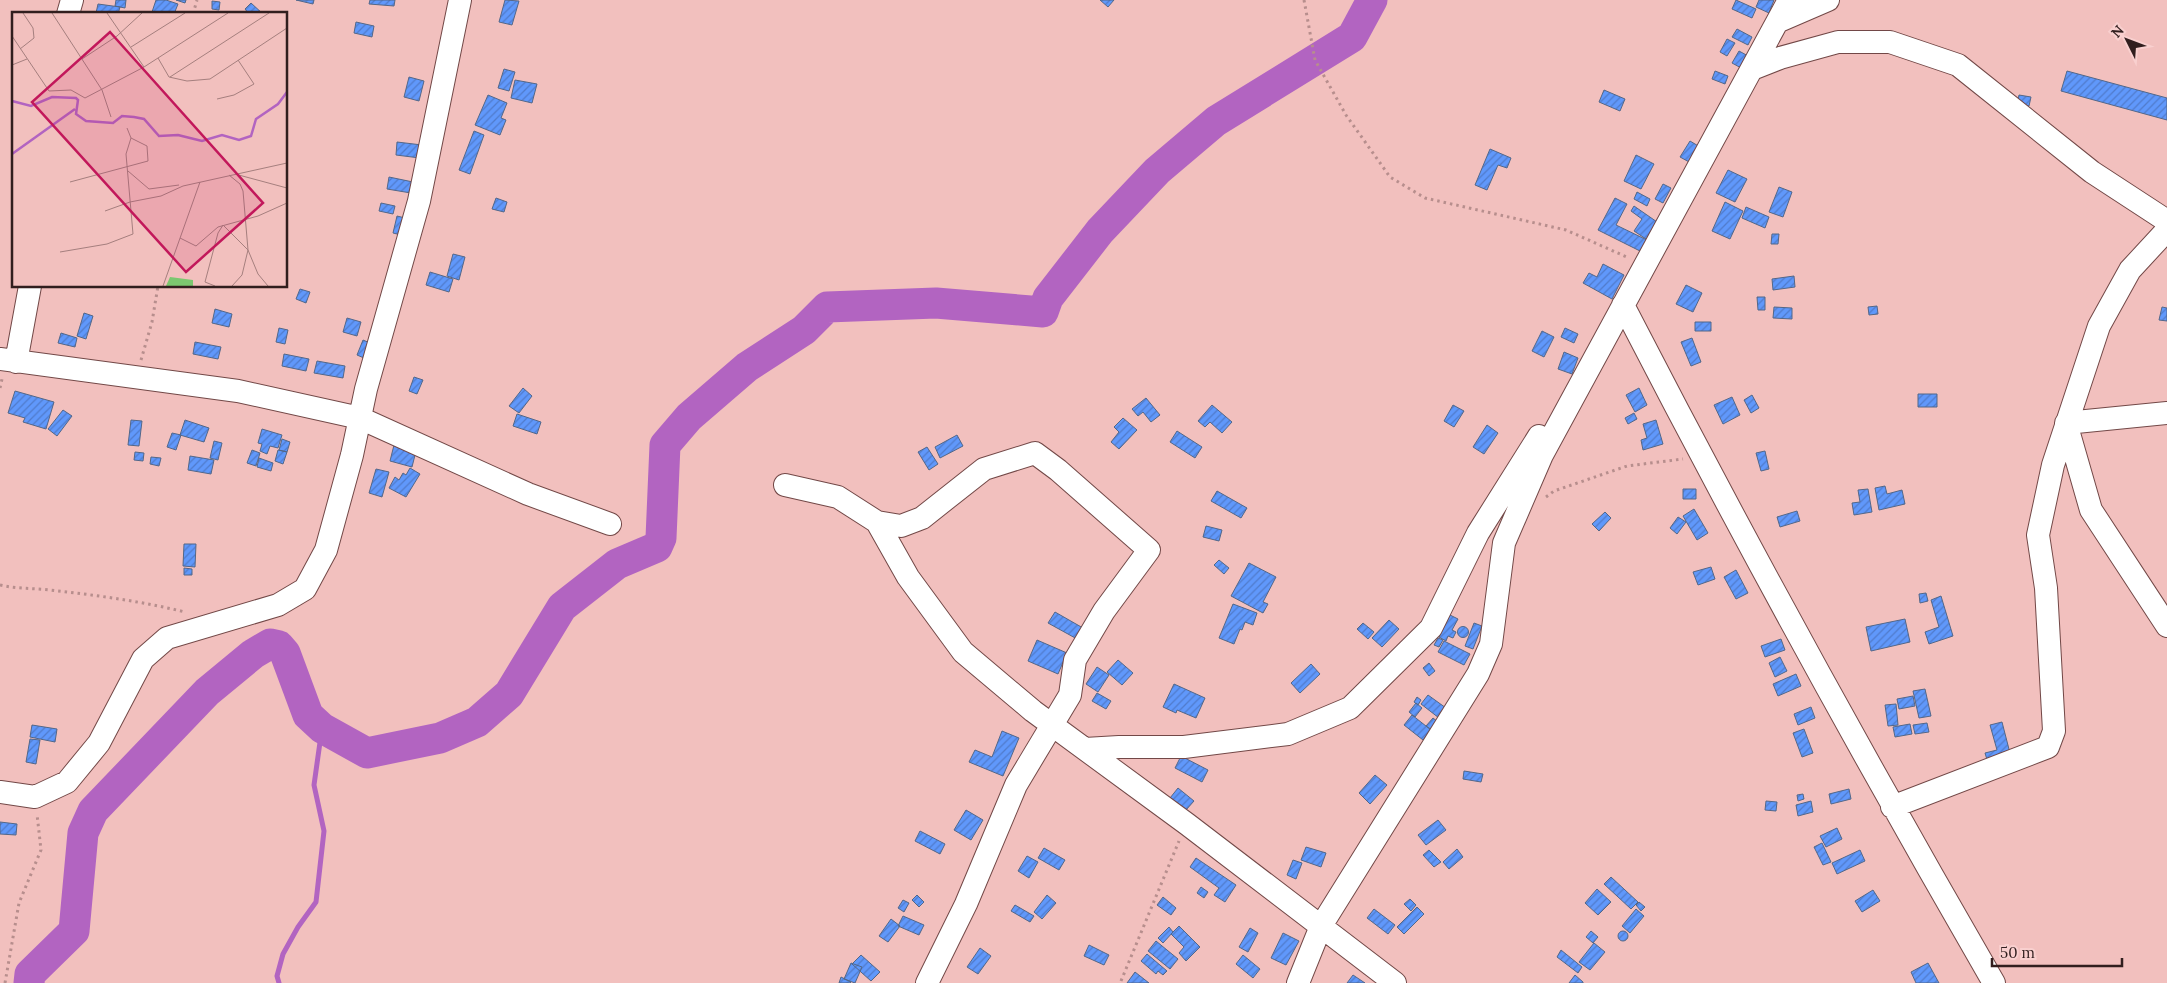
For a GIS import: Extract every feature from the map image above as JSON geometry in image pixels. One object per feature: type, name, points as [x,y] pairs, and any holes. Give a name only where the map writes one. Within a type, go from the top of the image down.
[{"type":"street","points":[[0,792],[35,797],[66,782],[99,743],[143,659],[167,638],[278,605],[305,589],[326,550],[419,201],[460,0]]},
{"type":"street","points":[[1298,983],[1321,926],[1478,674],[1491,644],[1504,543],[1542,455],[1789,0]]},
{"type":"street","points":[[1777,22],[1828,0]]},
{"type":"street","points":[[1752,69],[1780,58],[1838,42],[1890,42],[1958,65],[2092,172],[2167,220]]},
{"type":"street","points":[[1892,808],[2048,748],[2054,732],[2046,588],[2038,535],[2052,464],[2099,326],[2130,270],[2167,230]]},
{"type":"street","points":[[29,288],[8,360],[238,392],[360,418],[528,494],[610,524]]},
{"type":"street","points":[[1623,305],[1701,456],[1892,808],[1994,983]]},
{"type":"street","points":[[1084,749],[1184,747],[1288,734],[1350,708],[1431,628],[1478,533],[1523,460],[1538,436],[1567,409]]},
{"type":"street","points":[[2066,423],[2167,413]]},
{"type":"street","points":[[2066,423],[2091,510],[2167,626]]},
{"type":"street","points":[[785,485],[838,497],[876,522],[901,526],[922,518],[984,469],[1035,453],[1058,470],[1149,550],[1104,611],[1075,660],[1070,695],[1016,785],[966,904],[927,983]]},
{"type":"street","points":[[876,522],[908,577],[962,652],[1033,711],[1187,824],[1395,983]]},
{"type":"path","points":[[194,12],[198,0]]},
{"type":"path","points":[[1304,0],[1314,60],[1346,115],[1390,177],[1425,198],[1566,230],[1646,265]]},
{"type":"path","points":[[136,378],[152,322],[158,288]]},
{"type":"path","points":[[1540,503],[1554,491],[1627,466],[1701,456]]},
{"type":"path","points":[[0,584],[15,588],[48,590],[150,603],[186,612]]},
{"type":"path","points":[[5,983],[19,903],[41,850],[35,797]]},
{"type":"path","points":[[1120,981],[1187,824]]},
{"type":"building","points":[[116,0],[126,0],[125,8],[115,6]]},
{"type":"building","points":[[156,0],[166,0],[178,4],[175,12],[152,12]]},
{"type":"building","points":[[296,0],[314,0],[313,4]]},
{"type":"building","points":[[370,0],[395,0],[394,6],[369,4]]},
{"type":"building","points":[[505,0],[519,1],[512,25],[499,22]]},
{"type":"building","points":[[1100,0],[1114,0],[1108,7]]},
{"type":"building","points":[[1736,0],[1756,9],[1752,18],[1732,9]]},
{"type":"building","points":[[1759,0],[1774,0],[1769,13],[1756,7]]},
{"type":"building","points":[[212,1],[220,2],[219,10],[212,9]]},
{"type":"building","points":[[251,3],[261,12],[247,12],[245,9]]},
{"type":"building","points":[[98,4],[120,7],[119,12],[96,12]]},
{"type":"building","points":[[356,22],[374,26],[372,37],[354,33]]},
{"type":"building","points":[[1737,29],[1752,37],[1748,45],[1732,37]]},
{"type":"building","points":[[1727,39],[1735,43],[1727,56],[1720,52]]},
{"type":"building","points":[[1739,51],[1750,57],[1743,69],[1732,63]]},
{"type":"building","points":[[504,69],[515,72],[509,91],[498,88]]},
{"type":"building","points":[[1715,71],[1728,76],[1725,84],[1712,79]]},
{"type":"building","points":[[2067,71],[2167,98],[2167,120],[2061,91]]},
{"type":"building","points":[[409,77],[424,81],[419,101],[404,97]]},
{"type":"building","points":[[515,80],[537,84],[532,103],[511,98]]},
{"type":"building","points":[[1604,90],[1625,99],[1620,111],[1599,102]]},
{"type":"building","points":[[488,95],[507,103],[501,118],[506,120],[500,135],[475,125]]},
{"type":"building","points":[[2019,95],[2031,97],[2029,106],[2017,104]]},
{"type":"building","points":[[474,131],[484,135],[470,174],[459,170]]},
{"type":"building","points":[[1690,141],[1700,147],[1691,163],[1680,157]]},
{"type":"building","points":[[397,142],[422,145],[420,158],[396,155]]},
{"type":"building","points":[[1490,149],[1511,158],[1507,168],[1498,165],[1487,190],[1475,185]]},
{"type":"building","points":[[1636,155],[1654,164],[1641,189],[1624,181]]},
{"type":"building","points":[[1728,170],[1747,179],[1735,202],[1716,193]]},
{"type":"building","points":[[389,177],[413,182],[411,193],[387,189]]},
{"type":"building","points":[[1663,184],[1671,188],[1663,203],[1655,199]]},
{"type":"building","points":[[1779,187],[1792,192],[1783,217],[1769,212]]},
{"type":"building","points":[[1637,192],[1650,199],[1647,206],[1634,199]]},
{"type":"building","points":[[496,198],[507,202],[504,212],[492,209]]},
{"type":"building","points":[[1615,198],[1627,204],[1616,225],[1649,241],[1642,252],[1598,230]]},
{"type":"building","points":[[1725,202],[1743,211],[1730,239],[1712,231]]},
{"type":"building","points":[[381,203],[395,206],[393,214],[379,211]]},
{"type":"building","points":[[1634,206],[1660,224],[1649,241],[1634,231],[1642,219],[1631,211]]},
{"type":"building","points":[[1746,207],[1769,217],[1765,228],[1742,218]]},
{"type":"building","points":[[397,216],[405,218],[401,235],[393,233]]},
{"type":"building","points":[[1772,234],[1779,234],[1778,244],[1771,244]]},
{"type":"building","points":[[453,254],[465,257],[459,280],[447,276]]},
{"type":"building","points":[[1603,264],[1624,275],[1612,299],[1583,283],[1589,273],[1597,277]]},
{"type":"building","points":[[430,272],[453,279],[449,292],[426,285]]},
{"type":"building","points":[[1794,276],[1795,287],[1773,290],[1772,279]]},
{"type":"building","points":[[1686,285],[1702,293],[1693,312],[1676,304]]},
{"type":"building","points":[[300,289],[310,292],[306,303],[296,299]]},
{"type":"building","points":[[1757,297],[1765,297],[1765,310],[1758,310]]},
{"type":"building","points":[[1877,306],[1878,314],[1869,315],[1868,307]]},
{"type":"building","points":[[1774,307],[1792,308],[1792,319],[1773,318]]},
{"type":"building","points":[[2162,307],[2167,308],[2167,321],[2159,320]]},
{"type":"building","points":[[215,309],[232,314],[229,327],[212,323]]},
{"type":"building","points":[[84,313],[93,316],[86,339],[77,336]]},
{"type":"building","points":[[347,318],[361,322],[357,336],[343,332]]},
{"type":"building","points":[[1695,322],[1711,322],[1711,331],[1695,331]]},
{"type":"building","points":[[279,328],[288,330],[285,344],[276,342]]},
{"type":"building","points":[[1565,328],[1578,334],[1574,343],[1561,337]]},
{"type":"building","points":[[1542,331],[1554,337],[1544,357],[1532,351]]},
{"type":"building","points":[[61,333],[77,338],[75,347],[58,343]]},
{"type":"building","points":[[1692,338],[1701,362],[1691,366],[1681,342]]},
{"type":"building","points":[[363,340],[370,343],[364,358],[357,355]]},
{"type":"building","points":[[195,342],[221,347],[218,359],[193,354]]},
{"type":"building","points":[[1564,352],[1578,358],[1572,374],[1558,369]]},
{"type":"building","points":[[284,354],[309,359],[306,371],[282,366]]},
{"type":"building","points":[[317,361],[345,366],[343,378],[314,373]]},
{"type":"building","points":[[414,377],[423,380],[417,394],[409,391]]},
{"type":"building","points":[[523,388],[532,396],[519,413],[509,406]]},
{"type":"building","points":[[1639,388],[1647,405],[1635,412],[1626,395]]},
{"type":"building","points":[[15,391],[54,402],[46,429],[23,422],[25,418],[8,413]]},
{"type":"building","points":[[1918,394],[1937,394],[1937,407],[1918,407]]},
{"type":"building","points":[[1752,395],[1759,408],[1751,413],[1744,400]]},
{"type":"building","points":[[1732,397],[1740,415],[1723,424],[1714,405]]},
{"type":"building","points":[[1146,398],[1160,415],[1151,422],[1143,412],[1138,416],[1132,409]]},
{"type":"building","points":[[1212,405],[1232,422],[1222,433],[1210,422],[1205,427],[1198,421]]},
{"type":"building","points":[[1453,405],[1464,411],[1454,427],[1444,421]]},
{"type":"building","points":[[63,410],[72,416],[57,436],[48,429]]},
{"type":"building","points":[[1634,413],[1637,419],[1628,424],[1625,418]]},
{"type":"building","points":[[517,414],[541,422],[537,434],[513,426]]},
{"type":"building","points":[[1123,418],[1137,430],[1119,449],[1111,442],[1119,432],[1114,427]]},
{"type":"building","points":[[131,420],[142,421],[139,446],[128,445]]},
{"type":"building","points":[[185,420],[209,428],[204,442],[180,435]]},
{"type":"building","points":[[1656,420],[1663,444],[1643,450],[1641,440],[1647,438],[1643,424]]},
{"type":"building","points":[[1487,425],[1498,433],[1484,454],[1473,447]]},
{"type":"building","points":[[262,429],[282,435],[278,448],[270,446],[267,454],[260,451],[262,444],[258,443]]},
{"type":"building","points":[[1177,431],[1202,447],[1195,458],[1170,442]]},
{"type":"building","points":[[172,433],[181,435],[176,450],[167,447]]},
{"type":"building","points":[[957,435],[963,446],[940,458],[935,447]]},
{"type":"building","points":[[282,439],[290,442],[287,452],[279,450]]},
{"type":"building","points":[[214,441],[222,443],[218,460],[210,458]]},
{"type":"building","points":[[394,445],[416,451],[412,467],[390,461]]},
{"type":"building","points":[[927,447],[938,464],[929,470],[918,452]]},
{"type":"building","points":[[252,450],[260,453],[256,466],[247,463]]},
{"type":"building","points":[[278,450],[287,452],[283,464],[275,461]]},
{"type":"building","points":[[1765,451],[1769,469],[1761,471],[1756,453]]},
{"type":"building","points":[[135,452],[144,453],[143,461],[134,460]]},
{"type":"building","points":[[190,456],[214,460],[211,474],[188,470]]},
{"type":"building","points":[[151,457],[161,458],[159,466],[150,464]]},
{"type":"building","points":[[259,458],[273,463],[271,471],[257,467]]},
{"type":"building","points":[[410,468],[420,474],[406,497],[389,488],[395,477],[399,480],[403,473],[406,475]]},
{"type":"building","points":[[376,469],[389,472],[382,497],[369,493]]},
{"type":"building","points":[[1885,486],[1887,494],[1902,490],[1905,504],[1879,510],[1875,488]]},
{"type":"building","points":[[1683,489],[1696,489],[1696,499],[1683,499]]},
{"type":"building","points":[[1868,489],[1872,512],[1854,515],[1852,503],[1860,502],[1858,490]]},
{"type":"building","points":[[1217,491],[1247,508],[1241,518],[1211,501]]},
{"type":"building","points":[[1694,509],[1708,533],[1697,540],[1683,516]]},
{"type":"building","points":[[1797,511],[1800,521],[1780,527],[1777,517]]},
{"type":"building","points":[[1605,512],[1611,518],[1599,531],[1592,524]]},
{"type":"building","points":[[1678,517],[1686,522],[1677,534],[1670,528]]},
{"type":"building","points":[[1206,526],[1222,530],[1219,541],[1203,537]]},
{"type":"building","points":[[184,544],[196,544],[195,567],[183,566]]},
{"type":"building","points":[[1219,560],[1229,568],[1224,574],[1214,565]]},
{"type":"building","points":[[1249,563],[1276,577],[1263,602],[1268,604],[1263,613],[1231,596]]},
{"type":"building","points":[[1711,567],[1715,579],[1698,585],[1693,572]]},
{"type":"building","points":[[184,568],[192,569],[192,575],[184,575]]},
{"type":"building","points":[[1736,570],[1748,593],[1736,599],[1724,577]]},
{"type":"building","points":[[1926,593],[1928,601],[1920,603],[1919,594]]},
{"type":"building","points":[[1941,596],[1953,636],[1929,644],[1925,632],[1939,627],[1931,600]]},
{"type":"building","points":[[1233,604],[1257,613],[1253,625],[1245,622],[1234,644],[1219,638]]},
{"type":"building","points":[[1055,612],[1083,628],[1077,639],[1048,623]]},
{"type":"building","points":[[1450,615],[1458,619],[1452,630],[1456,632],[1453,638],[1448,636],[1446,641],[1439,637]]},
{"type":"building","points":[[1905,619],[1910,642],[1871,651],[1866,627]]},
{"type":"building","points":[[1389,620],[1399,629],[1382,647],[1372,638]]},
{"type":"building","points":[[1363,623],[1374,632],[1368,639],[1357,629]]},
{"type":"building","points":[[1474,623],[1482,626],[1473,649],[1465,646]]},
{"type":"building","points":[[1461,627],[1465,627],[1468,632],[1467,636],[1461,637],[1458,634],[1458,630]]},
{"type":"building","points":[[1438,638],[1443,640],[1439,647],[1434,645]]},
{"type":"building","points":[[1781,639],[1785,650],[1765,657],[1761,646]]},
{"type":"building","points":[[1037,640],[1067,653],[1058,674],[1028,661]]},
{"type":"building","points":[[1444,641],[1470,654],[1464,665],[1438,652]]},
{"type":"building","points":[[1780,657],[1787,671],[1775,677],[1769,663]]},
{"type":"building","points":[[1118,660],[1133,673],[1122,685],[1107,672]]},
{"type":"building","points":[[1429,663],[1435,671],[1429,676],[1423,668]]},
{"type":"building","points":[[1311,664],[1320,674],[1300,693],[1291,683]]},
{"type":"building","points":[[1097,667],[1109,675],[1098,692],[1086,684]]},
{"type":"building","points":[[1796,674],[1801,686],[1778,696],[1773,684]]},
{"type":"building","points":[[1174,684],[1205,698],[1196,718],[1177,710],[1176,713],[1163,707]]},
{"type":"building","points":[[1925,689],[1931,716],[1919,718],[1913,691]]},
{"type":"building","points":[[1097,693],[1111,701],[1106,709],[1092,701]]},
{"type":"building","points":[[1428,695],[1446,708],[1439,718],[1421,704]]},
{"type":"building","points":[[1913,696],[1915,706],[1899,709],[1897,699]]},
{"type":"building","points":[[1417,697],[1421,700],[1418,705],[1414,702]]},
{"type":"building","points":[[1416,703],[1422,708],[1415,717],[1409,712]]},
{"type":"building","points":[[1896,704],[1898,725],[1888,726],[1885,705]]},
{"type":"building","points":[[1811,707],[1815,718],[1798,725],[1794,714]]},
{"type":"building","points":[[1412,715],[1431,730],[1423,740],[1404,725]]},
{"type":"building","points":[[1433,718],[1438,722],[1432,730],[1426,726]]},
{"type":"building","points":[[2002,722],[2011,757],[1988,763],[1985,753],[1997,750],[1990,725]]},
{"type":"building","points":[[1927,723],[1929,732],[1915,734],[1913,725]]},
{"type":"building","points":[[1910,724],[1912,734],[1895,737],[1893,727]]},
{"type":"building","points":[[32,725],[57,729],[55,742],[30,737]]},
{"type":"building","points":[[1804,729],[1813,753],[1802,757],[1793,733]]},
{"type":"building","points":[[1002,731],[1019,738],[1003,776],[969,762],[975,750],[992,757]]},
{"type":"building","points":[[30,739],[40,740],[36,764],[26,762]]},
{"type":"building","points":[[1181,756],[1208,770],[1202,782],[1175,768]]},
{"type":"building","points":[[1464,771],[1483,774],[1481,782],[1463,779]]},
{"type":"building","points":[[1375,775],[1387,785],[1370,804],[1359,793]]},
{"type":"building","points":[[1178,788],[1194,801],[1186,810],[1170,798]]},
{"type":"building","points":[[1849,789],[1851,799],[1831,804],[1829,794]]},
{"type":"building","points":[[1803,794],[1804,799],[1798,801],[1797,795]]},
{"type":"building","points":[[1766,801],[1777,802],[1776,811],[1765,810]]},
{"type":"building","points":[[1811,801],[1813,812],[1798,816],[1796,805]]},
{"type":"building","points":[[966,810],[983,820],[971,840],[954,830]]},
{"type":"building","points":[[1438,820],[1446,830],[1426,845],[1418,835]]},
{"type":"building","points":[[0,822],[17,824],[16,835],[0,834]]},
{"type":"building","points":[[1837,828],[1842,839],[1826,847],[1820,836]]},
{"type":"building","points":[[920,831],[945,844],[940,854],[915,841]]},
{"type":"building","points":[[1822,843],[1831,862],[1823,865],[1814,847]]},
{"type":"building","points":[[1306,847],[1326,853],[1321,867],[1301,860]]},
{"type":"building","points":[[1044,848],[1065,860],[1059,870],[1038,858]]},
{"type":"building","points":[[1457,849],[1463,857],[1449,869],[1443,862]]},
{"type":"building","points":[[1429,850],[1441,862],[1434,867],[1423,855]]},
{"type":"building","points":[[1860,850],[1865,861],[1837,874],[1832,863]]},
{"type":"building","points":[[1027,856],[1038,862],[1029,878],[1018,871]]},
{"type":"building","points":[[1196,858],[1236,885],[1225,902],[1214,895],[1219,888],[1190,867]]},
{"type":"building","points":[[1293,860],[1302,863],[1296,879],[1287,875]]},
{"type":"building","points":[[1611,877],[1638,902],[1631,909],[1604,884]]},
{"type":"building","points":[[1201,887],[1208,892],[1204,898],[1197,893]]},
{"type":"building","points":[[1597,889],[1611,902],[1598,915],[1585,903]]},
{"type":"building","points":[[1873,890],[1880,901],[1862,912],[1855,901]]},
{"type":"building","points":[[917,895],[924,902],[919,907],[912,900]]},
{"type":"building","points":[[1047,895],[1056,903],[1042,919],[1034,912]]},
{"type":"building","points":[[1163,897],[1176,908],[1171,915],[1157,905]]},
{"type":"building","points":[[1410,899],[1416,905],[1411,911],[1404,904]]},
{"type":"building","points":[[903,900],[909,903],[904,912],[898,908]]},
{"type":"building","points":[[1639,902],[1645,907],[1641,911],[1636,905]]},
{"type":"building","points":[[1015,905],[1034,916],[1030,922],[1011,911]]},
{"type":"building","points":[[1417,907],[1424,914],[1404,934],[1397,927]]},
{"type":"building","points":[[1374,909],[1395,925],[1388,934],[1367,918]]},
{"type":"building","points":[[1636,909],[1644,916],[1630,933],[1622,926]]},
{"type":"building","points":[[903,916],[924,925],[919,935],[898,926]]},
{"type":"building","points":[[891,919],[900,926],[888,942],[879,936]]},
{"type":"building","points":[[1179,926],[1200,947],[1186,961],[1179,953],[1184,947],[1171,934]]},
{"type":"building","points":[[1169,927],[1173,932],[1163,943],[1158,938]]},
{"type":"building","points":[[1250,928],[1258,933],[1248,952],[1239,947]]},
{"type":"building","points":[[1591,931],[1598,937],[1593,943],[1586,937]]},
{"type":"building","points":[[1623,931],[1628,936],[1623,941],[1618,936]]},
{"type":"building","points":[[1283,933],[1299,941],[1286,965],[1271,958]]},
{"type":"building","points":[[1156,941],[1178,959],[1170,969],[1148,951]]},
{"type":"building","points":[[1594,943],[1605,952],[1590,970],[1579,962]]},
{"type":"building","points":[[1089,945],[1109,955],[1104,965],[1084,956]]},
{"type":"building","points":[[980,948],[991,956],[978,974],[967,967]]},
{"type":"building","points":[[1561,950],[1582,967],[1578,973],[1557,957]]},
{"type":"building","points":[[1147,954],[1167,971],[1163,975],[1158,971],[1156,974],[1141,961]]},
{"type":"building","points":[[861,955],[880,972],[871,981],[852,964]]},
{"type":"building","points":[[1243,955],[1260,969],[1253,978],[1236,964]]},
{"type":"building","points":[[851,963],[862,967],[855,983],[844,979]]},
{"type":"building","points":[[1928,963],[1939,983],[1916,983],[1911,972]]},
{"type":"building","points":[[1135,972],[1149,983],[1127,983]]},
{"type":"building","points":[[1353,975],[1365,983],[1347,983]]},
{"type":"building","points":[[1575,975],[1583,982],[1583,983],[1569,983]]},
{"type":"building","points":[[841,977],[851,982],[839,983]]},
{"type":"waterway","points":[[29,983],[30,974],[74,931],[83,833],[93,811],[207,692],[253,654],[270,644],[279,646],[285,653],[308,715],[322,728],[367,753],[440,738],[477,722],[509,694],[562,607],[617,564],[657,547],[661,538],[665,445],[689,417],[747,367],[804,330],[827,307],[936,303],[1043,312],[1048,298],[1100,231],[1157,171],[1216,121],[1352,37],[1372,0]]},
{"type":"waterway","points":[[279,983],[277,976],[283,954],[298,927],[316,902],[324,831],[314,785],[322,728]]}]
